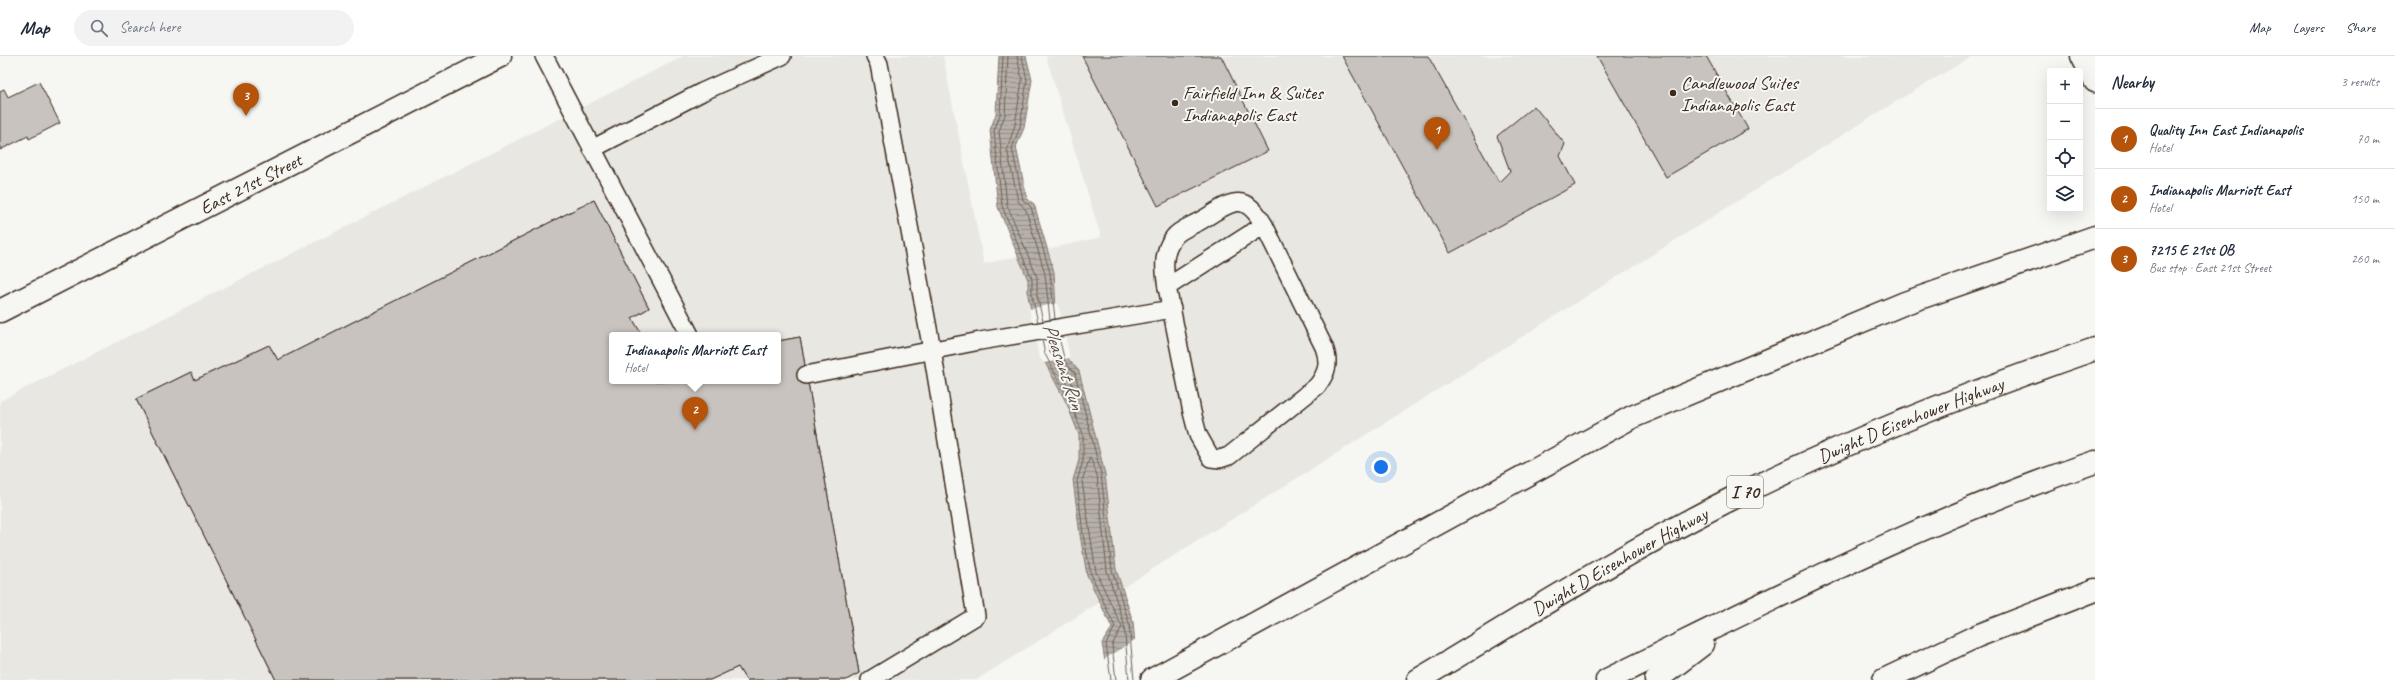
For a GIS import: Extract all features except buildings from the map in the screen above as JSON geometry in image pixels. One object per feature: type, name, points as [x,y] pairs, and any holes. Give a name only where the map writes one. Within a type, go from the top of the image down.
[{"type":"main road","name":"East 21st Street","points":[[0,311],[500,56]]},
{"type":"main road","points":[[2082,56],[2095,81]]},
{"type":"main road","points":[[1152,680],[1632,417],[1905,303],[2088,240]]},
{"type":"main road","name":"Dwight D Eisenhower Highway","points":[[1418,680],[1640,548],[1742,493],[1898,422],[2095,349]]},
{"type":"main road","points":[[1607,680],[1889,545],[2006,495],[2095,462]]},
{"type":"main road","points":[[1884,680],[1977,636],[2095,590]]},
{"type":"main road","points":[[1656,680],[1739,616]]},
{"type":"lane","points":[[544,56],[688,332]]},
{"type":"lane","points":[[592,149],[702,92],[782,56]]},
{"type":"lane","points":[[870,680],[976,616],[932,350],[880,72],[875,56]]},
{"type":"lane","points":[[1232,202],[1246,204],[1256,211],[1264,225],[1324,347],[1328,357],[1328,367],[1324,377],[1317,386],[1229,456],[1220,459],[1211,458],[1198,435],[1167,287],[1164,270],[1165,256],[1174,236],[1232,202]]},
{"type":"lane","points":[[1167,287],[1264,225]]},
{"type":"lane","points":[[806,375],[1113,317],[1172,309]]},
{"type":"shaded area","points":[[684,56],[943,56],[984,264],[1101,237],[1046,56],[1973,56],[1895,102],[976,680],[0,680],[0,401]]},
{"type":"water","name":"Pleasant Run","points":[[999,56],[1026,56],[1032,80],[1024,128],[1016,147],[1027,199],[1034,204],[1054,272],[1056,310],[1069,360],[1079,371],[1105,474],[1116,569],[1133,622],[1138,680],[1108,680],[1102,643],[1112,628],[1087,575],[1073,480],[1079,460],[1079,435],[1067,404],[1041,355],[1028,296],[1028,280],[998,207],[990,130],[996,114]]},
{"type":"pier","points":[[1058,303],[1070,358],[1044,363],[1039,356],[1029,309]]},
{"type":"pier","points":[[1136,639],[1140,680],[1106,680],[1103,660]]},
{"type":"place","name":"Candlewood Suites Indianapolis East","points":[[1673,93]]},
{"type":"place","name":"Fairfield Inn & Suites Indianapolis East","points":[[1175,103]]},
{"type":"place","name":"7215 E 21st OB","points":[[246,116]]},
{"type":"place","name":"Quality Inn East Indianapolis","points":[[1437,150]]},
{"type":"place","name":"Indianapolis Marriott East","points":[[695,430]]}]
